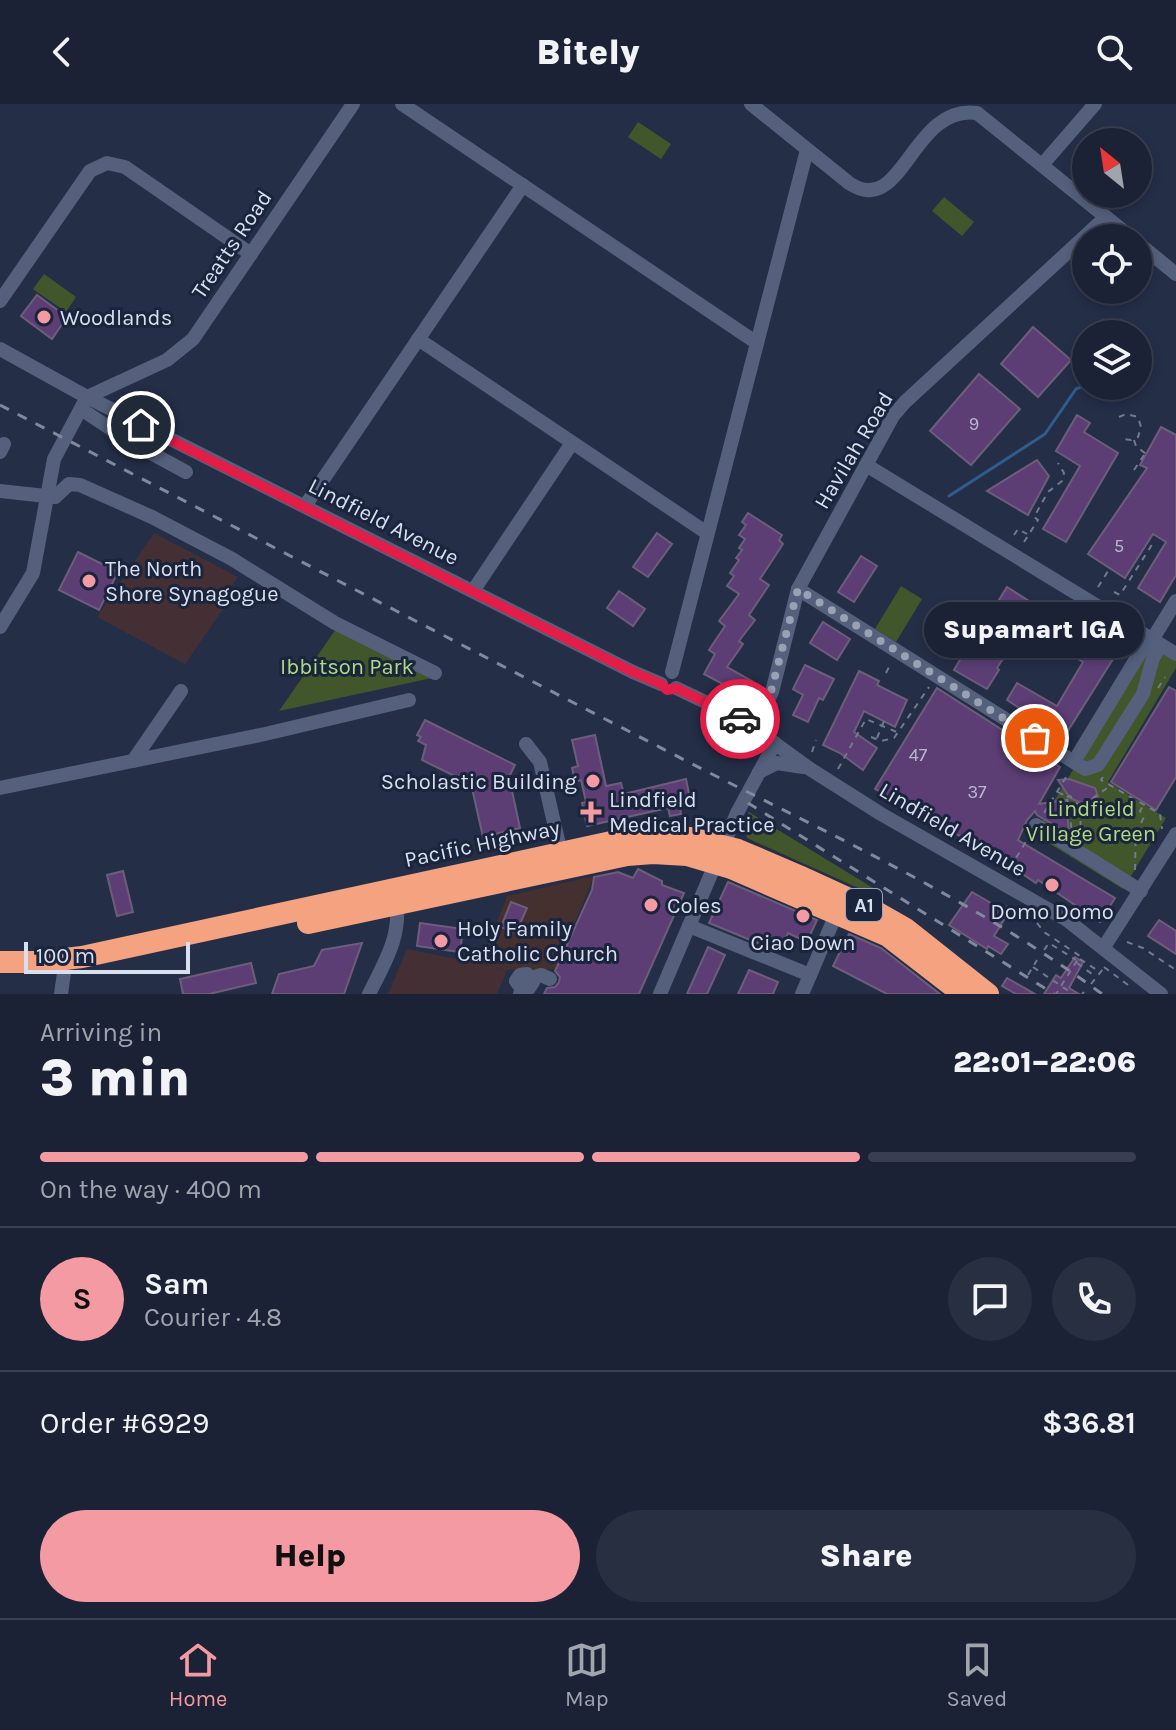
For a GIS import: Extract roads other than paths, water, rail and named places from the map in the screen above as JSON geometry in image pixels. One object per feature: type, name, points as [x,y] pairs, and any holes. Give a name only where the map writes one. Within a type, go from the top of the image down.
[{"type":"highway","name":"Pacific Highway","points":[[0,976],[63,983],[561,853],[654,836],[690,838],[888,936],[963,994]]},
{"type":"highway","name":"Pacific Highway","points":[[0,962],[82,957],[640,853],[720,854],[799,876],[880,913],[932,947],[988,994]]},
{"type":"street","name":"Treatts Road","points":[[82,407],[167,360],[193,339],[353,104]]},
{"type":"street","points":[[402,104],[757,343]]},
{"type":"street","points":[[751,104],[853,186],[863,190],[875,189],[885,182],[930,118],[946,108],[962,106],[977,113],[1115,224]]},
{"type":"street","points":[[1042,165],[1095,104]]},
{"type":"street","points":[[672,672],[807,150]]},
{"type":"street","points":[[0,301],[90,171],[107,163],[125,167],[251,254]]},
{"type":"street","points":[[305,506],[523,185]]},
{"type":"street","name":"Havilah Road","points":[[754,727],[769,699],[798,589],[893,416],[1106,217]]},
{"type":"street","points":[[1152,254],[1176,274]]},
{"type":"street","points":[[418,339],[707,533]]},
{"type":"street","points":[[0,349],[129,441],[186,472]]},
{"type":"street","points":[[0,627],[33,573],[54,459],[82,407]]},
{"type":"street","name":"Lindfield Avenue","points":[[82,407],[305,506],[661,684]]},
{"type":"street","points":[[473,591],[572,443]]},
{"type":"street","points":[[866,465],[1176,654]]},
{"type":"street","points":[[0,491],[55,497],[74,483],[133,507],[232,559],[335,623],[435,673]]},
{"type":"street","points":[[798,589],[1075,759],[1085,769],[1098,765],[1143,694],[1157,642],[1176,601]]},
{"type":"street","points":[[1075,759],[1141,651],[1157,642]]},
{"type":"street","points":[[1147,677],[1138,685],[1098,744],[1145,663],[1153,658]]},
{"type":"street","points":[[672,672],[679,680],[676,688],[667,690],[661,684],[662,676],[672,672]]},
{"type":"street","name":"Lindfield Avenue","points":[[676,688],[754,727],[810,769],[881,814],[1067,920],[1161,994]]},
{"type":"street","points":[[133,761],[181,691]]},
{"type":"street","points":[[0,788],[265,734],[409,700]]},
{"type":"street","points":[[660,994],[720,854],[775,743]]},
{"type":"street","points":[[526,744],[540,762],[561,853]]},
{"type":"street","points":[[758,772],[784,763],[810,769]]},
{"type":"street","points":[[1036,825],[1141,891]]},
{"type":"street","points":[[1104,947],[1141,891],[1169,831]]},
{"type":"street","points":[[369,994],[396,936],[399,923],[396,897]]},
{"type":"street","points":[[802,994],[837,912]]},
{"type":"street","points":[[689,926],[810,975]]},
{"type":"street","points":[[525,987],[541,975],[550,979]]},
{"type":"waterway","points":[[949,496],[1045,434],[1072,395]]},
{"type":"railway","points":[[0,405],[891,865],[999,925],[1102,994]]},
{"type":"railway","points":[[748,803],[1054,994]]},
{"type":"place","name":"Woodlands","points":[[44,317]]},
{"type":"place","name":"The North Shore Synagogue","points":[[89,581]]},
{"type":"place","name":"Supamart IGA","points":[[1035,738]]},
{"type":"place","name":"Scholastic Building","points":[[593,781]]},
{"type":"place","name":"Lindfield Medical Practice","points":[[591,812]]},
{"type":"place","name":"Domo Domo","points":[[1052,885]]},
{"type":"place","name":"Coles","points":[[651,905]]},
{"type":"place","name":"Ciao Down","points":[[803,916]]},
{"type":"place","name":"Holy Family Catholic Church","points":[[441,941]]},
{"type":"park label","name":"Ibbitson Park","points":[[347,666]]},
{"type":"park label","name":"Lindfield Village Green","points":[[1091,820]]}]
